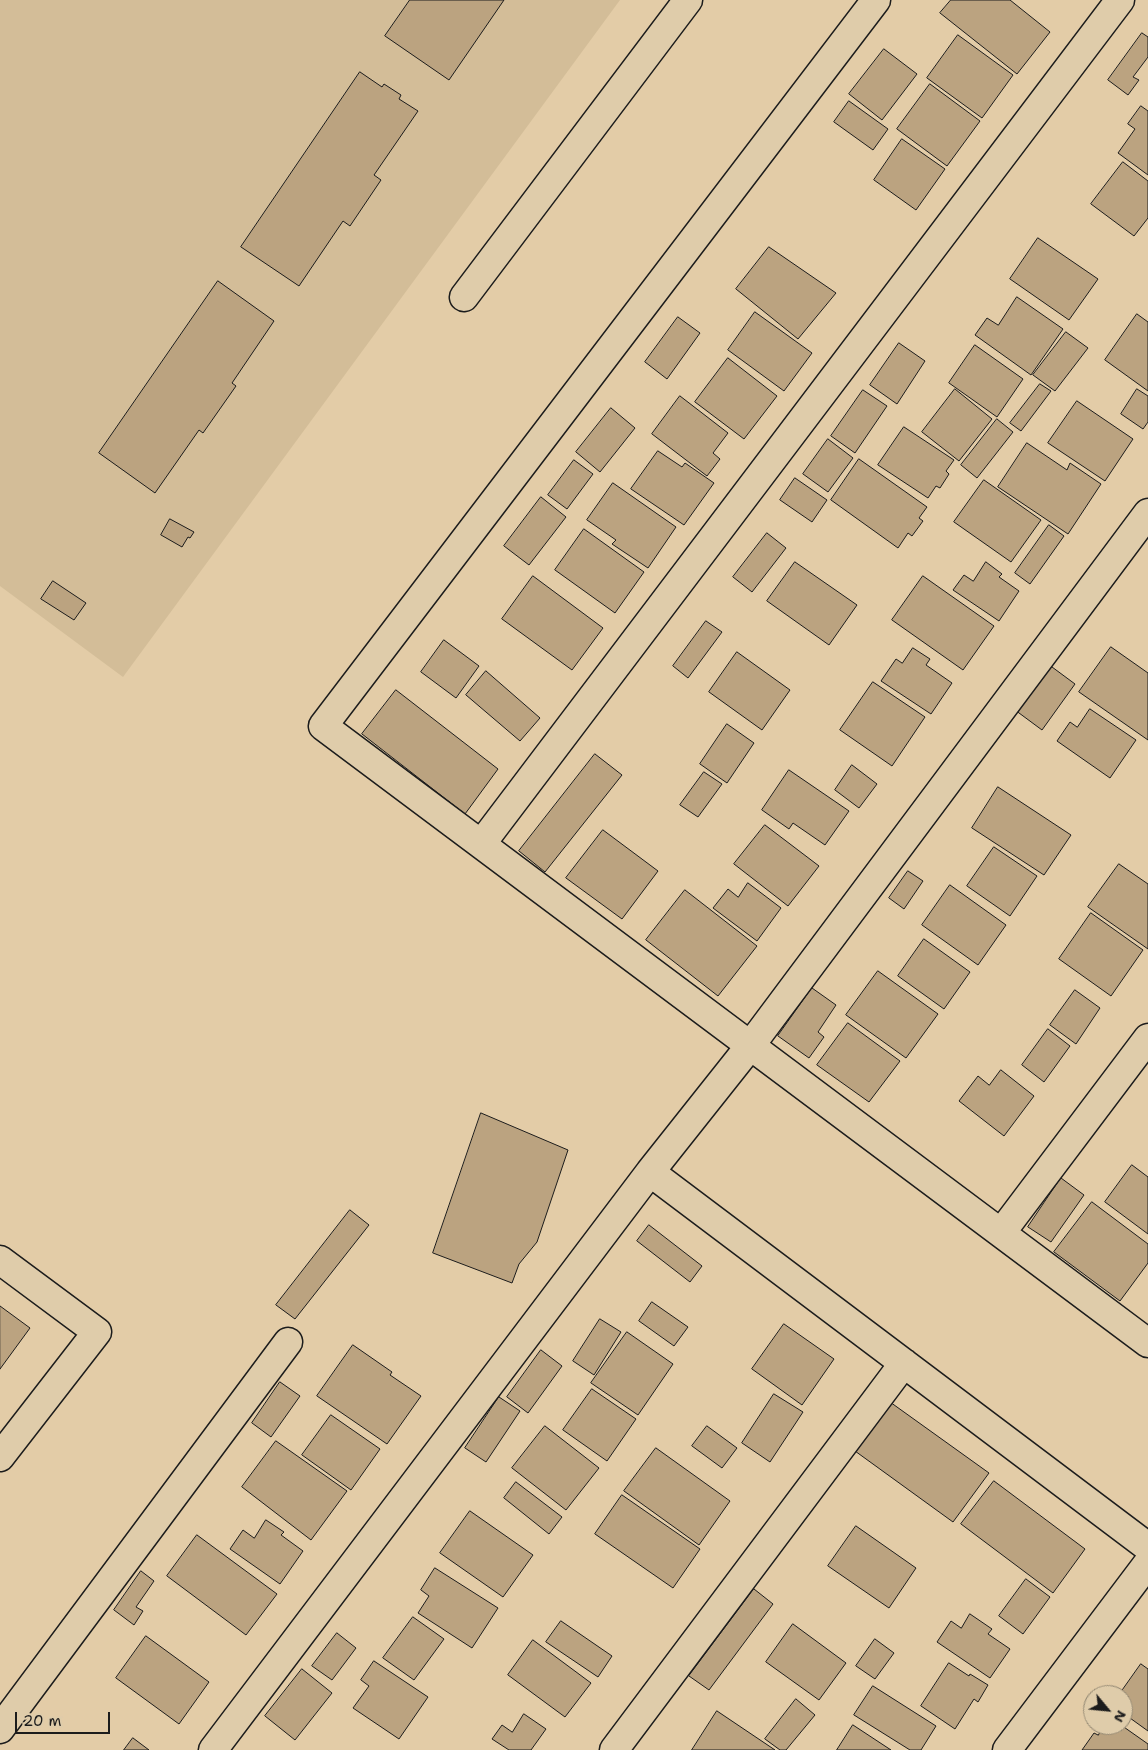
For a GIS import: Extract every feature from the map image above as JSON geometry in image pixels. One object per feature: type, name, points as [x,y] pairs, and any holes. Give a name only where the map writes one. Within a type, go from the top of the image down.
[{"type":"street","points":[[464,297],[688,0]]},
{"type":"street","points":[[876,0],[324,726],[1148,1343]]},
{"type":"street","points":[[482,843],[1120,0]]},
{"type":"street","points":[[213,1750],[650,1172],[750,1046],[1148,513]]},
{"type":"street","points":[[1001,1233],[1148,1038]]},
{"type":"street","points":[[650,1172],[1148,1547]]},
{"type":"street","points":[[0,1260],[97,1332],[0,1457]]},
{"type":"street","points":[[0,1729],[288,1342]]},
{"type":"street","points":[[614,1750],[904,1363]]},
{"type":"street","points":[[1007,1750],[1148,1563]]},
{"type":"shaded area","points":[[0,0],[620,0],[123,677],[0,586]]},
{"type":"building","points":[[410,0],[504,0],[449,80],[385,36]]},
{"type":"building","points":[[951,0],[1010,0],[1050,32],[1017,74],[940,13]]},
{"type":"building","points":[[1142,33],[1148,37],[1148,57],[1133,77],[1139,80],[1128,95],[1108,80]]},
{"type":"building","points":[[958,35],[1013,75],[982,118],[927,78]]},
{"type":"building","points":[[884,49],[917,74],[882,120],[849,94]]},
{"type":"building","points":[[360,72],[382,87],[384,84],[401,95],[399,99],[418,111],[374,175],[381,180],[350,226],[343,221],[299,286],[241,247]]},
{"type":"building","points":[[930,84],[980,121],[947,166],[897,129]]},
{"type":"building","points":[[849,101],[888,129],[873,150],[834,122]]},
{"type":"building","points":[[1141,106],[1148,111],[1148,175],[1118,153],[1135,129],[1128,124]]},
{"type":"building","points":[[902,139],[945,169],[916,210],[874,180]]},
{"type":"building","points":[[1123,162],[1148,181],[1148,218],[1134,236],[1091,204]]},
{"type":"building","points":[[1038,238],[1098,279],[1069,320],[1010,279]]},
{"type":"building","points":[[769,247],[836,293],[798,339],[736,289]]},
{"type":"building","points":[[218,281],[274,321],[232,383],[236,386],[203,433],[199,430],[155,493],[99,453]]},
{"type":"building","points":[[1017,297],[1063,329],[1031,375],[975,335],[987,318],[998,325]]},
{"type":"building","points":[[755,312],[812,353],[784,391],[728,350]]},
{"type":"building","points":[[1137,314],[1148,322],[1148,391],[1105,360]]},
{"type":"building","points":[[678,317],[700,333],[667,379],[645,362]]},
{"type":"building","points":[[1066,332],[1088,348],[1055,391],[1033,375]]},
{"type":"building","points":[[899,343],[925,361],[897,404],[870,385]]},
{"type":"building","points":[[975,345],[1023,379],[997,417],[949,383]]},
{"type":"building","points":[[728,358],[777,396],[744,439],[695,402]]},
{"type":"building","points":[[1040,384],[1051,391],[1021,431],[1010,423]]},
{"type":"building","points":[[955,389],[992,419],[959,461],[922,432]]},
{"type":"building","points":[[1137,389],[1148,396],[1148,422],[1143,429],[1121,414]]},
{"type":"building","points":[[863,390],[887,406],[855,453],[831,436]]},
{"type":"building","points":[[680,396],[728,433],[713,453],[720,459],[707,476],[652,434]]},
{"type":"building","points":[[1077,401],[1133,439],[1105,481],[1048,443]]},
{"type":"building","points":[[611,408],[635,428],[600,472],[576,452]]},
{"type":"building","points":[[997,419],[1013,432],[977,478],[961,465]]},
{"type":"building","points":[[904,427],[954,460],[946,471],[949,474],[940,488],[936,486],[928,498],[878,465]]},
{"type":"building","points":[[828,439],[853,458],[828,492],[803,474]]},
{"type":"building","points":[[1027,443],[1067,470],[1070,463],[1101,484],[1068,534],[998,487]]},
{"type":"building","points":[[658,451],[682,467],[685,463],[714,483],[684,525],[631,489]]},
{"type":"building","points":[[859,459],[927,507],[919,518],[923,521],[912,536],[908,533],[898,548],[831,500]]},
{"type":"building","points":[[574,460],[593,474],[567,509],[548,495]]},
{"type":"building","points":[[795,478],[827,500],[812,522],[780,500]]},
{"type":"building","points":[[984,480],[1041,520],[1011,562],[954,522]]},
{"type":"building","points":[[613,483],[676,527],[648,568],[612,544],[616,540],[587,520]]},
{"type":"building","points":[[541,497],[566,517],[529,565],[504,546]]},
{"type":"building","points":[[170,519],[194,532],[190,538],[188,537],[182,547],[161,535]]},
{"type":"building","points":[[1049,525],[1064,536],[1030,584],[1015,573]]},
{"type":"building","points":[[584,529],[644,572],[615,613],[555,570]]},
{"type":"building","points":[[767,533],[786,548],[752,592],[733,577]]},
{"type":"building","points":[[795,562],[857,605],[829,645],[767,601]]},
{"type":"building","points":[[986,562],[1002,574],[999,577],[1019,591],[999,621],[953,590],[964,575],[973,581]]},
{"type":"building","points":[[533,576],[603,628],[572,670],[502,619]]},
{"type":"building","points":[[923,576],[994,626],[963,670],[892,620]]},
{"type":"building","points":[[53,581],[86,603],[74,620],[41,599]]},
{"type":"building","points":[[706,621],[722,632],[688,678],[673,666]]},
{"type":"building","points":[[444,640],[479,666],[456,698],[421,672]]},
{"type":"building","points":[[1111,647],[1148,673],[1148,740],[1079,692]]},
{"type":"building","points":[[913,648],[930,659],[926,665],[952,683],[931,714],[881,681],[896,659],[902,663]]},
{"type":"building","points":[[737,652],[790,690],[762,730],[709,692]]},
{"type":"building","points":[[1048,664],[1075,684],[1042,730],[1015,710]]},
{"type":"building","points":[[486,671],[540,718],[520,741],[466,695]]},
{"type":"building","points":[[873,682],[925,717],[892,766],[840,730]]},
{"type":"building","points":[[396,690],[498,769],[465,814],[362,734]]},
{"type":"building","points":[[1090,709],[1136,740],[1110,778],[1057,741],[1070,722],[1077,727]]},
{"type":"building","points":[[727,724],[754,743],[727,783],[700,764]]},
{"type":"building","points":[[595,754],[622,775],[545,872],[519,851]]},
{"type":"building","points":[[852,765],[877,784],[859,808],[835,790]]},
{"type":"building","points":[[789,770],[849,811],[825,845],[793,823],[789,829],[762,810]]},
{"type":"building","points":[[704,772],[722,784],[698,817],[680,805]]},
{"type":"building","points":[[998,787],[1071,835],[1044,875],[972,828]]},
{"type":"building","points":[[765,825],[819,866],[788,906],[734,864]]},
{"type":"building","points":[[603,830],[658,871],[622,919],[566,878]]},
{"type":"building","points":[[994,847],[1037,876],[1010,916],[967,886]]},
{"type":"building","points":[[1119,864],[1148,884],[1148,949],[1088,907]]},
{"type":"building","points":[[908,871],[923,881],[904,909],[889,898]]},
{"type":"building","points":[[748,883],[781,908],[757,941],[713,908],[728,889],[738,897]]},
{"type":"building","points":[[950,885],[1006,925],[978,965],[922,925]]},
{"type":"building","points":[[685,890],[757,946],[718,996],[646,940]]},
{"type":"building","points":[[1091,913],[1143,950],[1111,996],[1059,959]]},
{"type":"building","points":[[924,939],[970,972],[944,1009],[898,976]]},
{"type":"building","points":[[878,971],[938,1014],[906,1058],[846,1015]]},
{"type":"building","points":[[812,988],[836,1005],[818,1032],[824,1037],[809,1058],[778,1036]]},
{"type":"building","points":[[1075,990],[1100,1008],[1076,1044],[1050,1025]]},
{"type":"building","points":[[848,1023],[900,1061],[869,1102],[817,1065]]},
{"type":"building","points":[[1048,1029],[1070,1046],[1044,1082],[1022,1065]]},
{"type":"building","points":[[1001,1070],[1034,1096],[1004,1136],[959,1101],[978,1076],[989,1085]]},
{"type":"building","points":[[481,1113],[568,1150],[537,1242],[519,1264],[512,1283],[433,1253]]},
{"type":"building","points":[[1132,1165],[1148,1177],[1148,1234],[1105,1202]]},
{"type":"building","points":[[1061,1178],[1084,1195],[1051,1242],[1028,1227]]},
{"type":"building","points":[[1092,1202],[1148,1244],[1148,1263],[1120,1301],[1054,1252]]},
{"type":"building","points":[[350,1210],[369,1225],[295,1319],[276,1305]]},
{"type":"building","points":[[649,1225],[702,1266],[690,1282],[637,1241]]},
{"type":"building","points":[[652,1302],[688,1327],[674,1346],[639,1321]]},
{"type":"building","points":[[0,1306],[30,1328],[0,1369]]},
{"type":"building","points":[[600,1319],[621,1332],[594,1375],[573,1361]]},
{"type":"building","points":[[784,1324],[834,1359],[802,1405],[752,1369]]},
{"type":"building","points":[[627,1332],[673,1364],[638,1415],[591,1383]]},
{"type":"building","points":[[353,1345],[392,1372],[390,1375],[421,1396],[387,1444],[317,1396]]},
{"type":"building","points":[[541,1350],[562,1366],[528,1413],[507,1397]]},
{"type":"building","points":[[280,1382],[300,1396],[271,1437],[252,1423]]},
{"type":"building","points":[[592,1389],[636,1419],[607,1461],[563,1430]]},
{"type":"building","points":[[774,1394],[803,1412],[770,1462],[742,1443]]},
{"type":"building","points":[[499,1397],[520,1411],[486,1462],[465,1448]]},
{"type":"building","points":[[890,1402],[989,1473],[953,1522],[855,1451]]},
{"type":"building","points":[[331,1415],[380,1449],[351,1490],[302,1455]]},
{"type":"building","points":[[545,1426],[599,1468],[566,1510],[512,1468]]},
{"type":"building","points":[[707,1426],[737,1448],[722,1468],[692,1446]]},
{"type":"building","points":[[276,1441],[347,1491],[311,1540],[242,1487]]},
{"type":"building","points":[[656,1448],[730,1501],[699,1545],[624,1491]]},
{"type":"building","points":[[994,1481],[1085,1549],[1053,1593],[961,1524]]},
{"type":"building","points":[[516,1482],[562,1517],[549,1534],[504,1498]]},
{"type":"building","points":[[622,1495],[700,1549],[673,1588],[595,1534]]},
{"type":"building","points":[[470,1511],[533,1555],[503,1597],[440,1553]]},
{"type":"building","points":[[266,1520],[284,1532],[281,1535],[303,1551],[280,1584],[230,1549],[243,1530],[254,1538]]},
{"type":"building","points":[[856,1526],[916,1568],[889,1608],[828,1566]]},
{"type":"building","points":[[197,1535],[277,1594],[246,1635],[167,1576]]},
{"type":"building","points":[[435,1568],[498,1608],[472,1648],[418,1613],[429,1596],[421,1590]]},
{"type":"building","points":[[141,1571],[154,1581],[136,1607],[143,1611],[134,1625],[114,1610]]},
{"type":"building","points":[[1026,1579],[1050,1597],[1023,1634],[999,1616]]},
{"type":"building","points":[[754,1589],[773,1604],[709,1690],[689,1676]]},
{"type":"building","points":[[970,1614],[992,1629],[988,1634],[1010,1649],[990,1678],[937,1642],[951,1621],[961,1628]]},
{"type":"building","points":[[413,1617],[444,1639],[414,1680],[383,1658]]},
{"type":"building","points":[[561,1621],[612,1656],[598,1677],[546,1642]]},
{"type":"building","points":[[793,1624],[846,1663],[819,1700],[766,1662]]},
{"type":"building","points":[[337,1633],[356,1648],[332,1680],[312,1666]]},
{"type":"building","points":[[146,1636],[209,1682],[179,1724],[116,1678]]},
{"type":"building","points":[[875,1639],[894,1653],[875,1679],[856,1666]]},
{"type":"building","points":[[533,1640],[591,1683],[565,1717],[508,1675]]},
{"type":"building","points":[[374,1661],[428,1697],[399,1739],[353,1708],[369,1686],[361,1680]]},
{"type":"building","points":[[949,1663],[988,1685],[978,1702],[974,1699],[955,1729],[921,1706]]},
{"type":"building","points":[[1141,1664],[1148,1669],[1148,1731],[1133,1720],[1133,1685],[1126,1685]]},
{"type":"building","points":[[302,1669],[332,1693],[295,1740],[265,1716]]},
{"type":"building","points":[[873,1686],[936,1726],[921,1750],[910,1750],[854,1715]]},
{"type":"building","points":[[796,1699],[815,1715],[786,1750],[780,1750],[765,1739]]},
{"type":"building","points":[[717,1711],[775,1750],[692,1750]]},
{"type":"building","points":[[524,1714],[546,1729],[531,1750],[509,1750],[492,1739],[502,1725],[512,1732]]},
{"type":"building","points":[[853,1725],[891,1750],[837,1750]]},
{"type":"building","points":[[1133,1733],[1148,1744],[1148,1750],[1082,1750],[1093,1735],[1133,1735]]},
{"type":"building","points":[[133,1738],[149,1750],[124,1750]]}]
